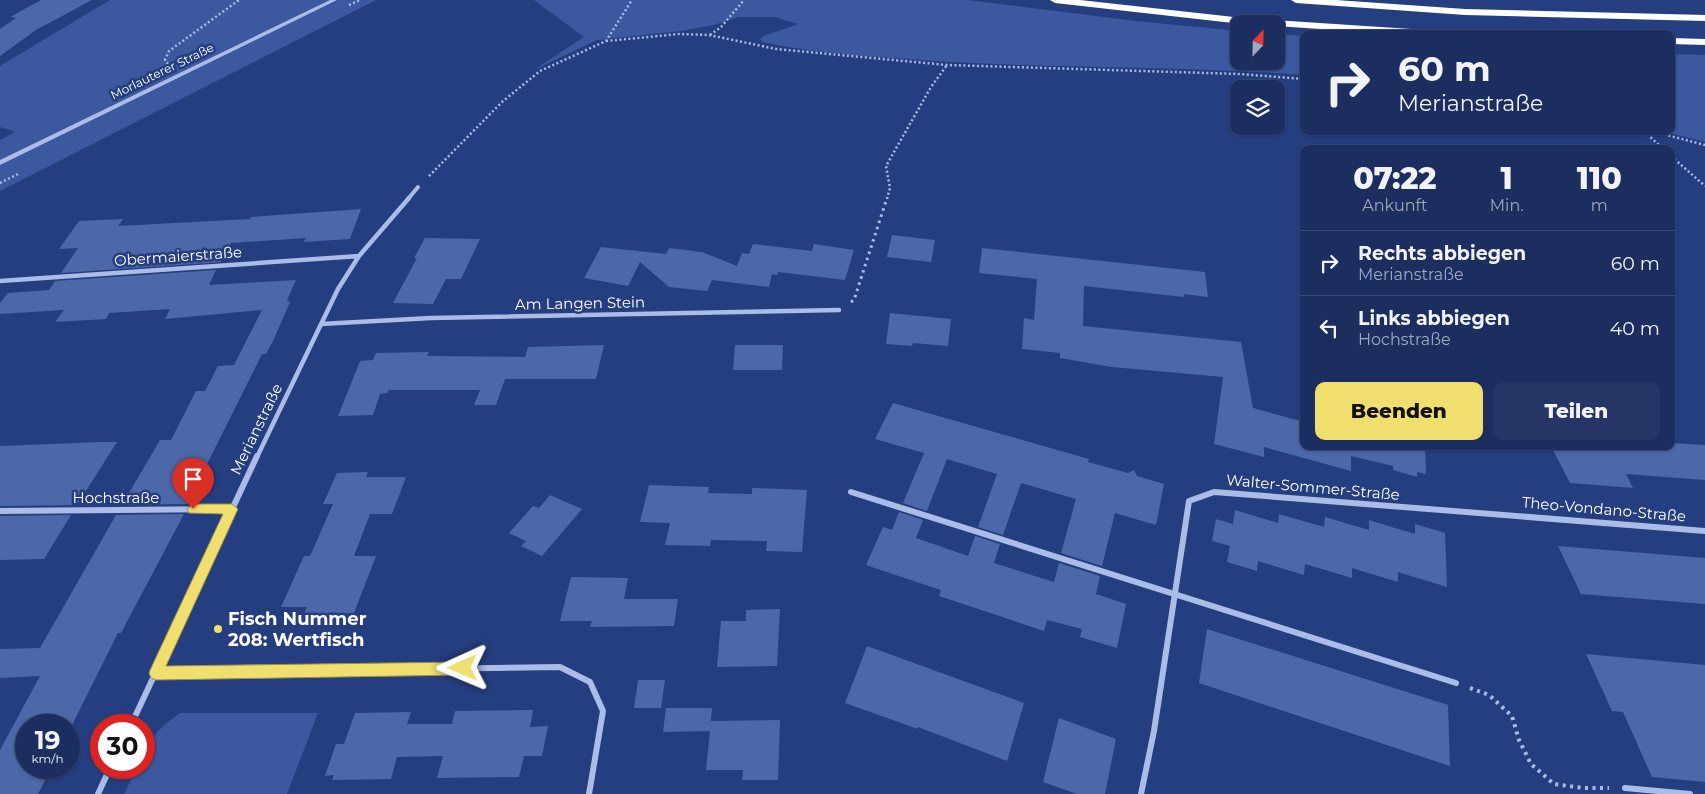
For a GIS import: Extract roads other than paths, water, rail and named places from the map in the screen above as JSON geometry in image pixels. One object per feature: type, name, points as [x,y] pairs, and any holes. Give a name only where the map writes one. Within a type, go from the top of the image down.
[{"type":"highway","points":[[1055,0],[1243,21],[1381,30]]},
{"type":"highway","points":[[1296,0],[1465,12],[1705,18]]},
{"type":"highway","points":[[1675,42],[1705,42]]},
{"type":"street","name":"Morlauterer Straße","points":[[0,163],[334,0]]},
{"type":"street","name":"Merianstraße","points":[[136,714],[338,289],[359,256],[418,187]]},
{"type":"street","name":"Obermaierstraße","points":[[0,281],[359,256]]},
{"type":"street","name":"Am Langen Stein","points":[[321,324],[431,318],[839,310]]},
{"type":"street","points":[[851,492],[1456,682]]},
{"type":"street","name":"Walter-Sommer-Straße","points":[[1141,794],[1154,731],[1189,501],[1214,492],[1501,515]]},
{"type":"street","name":"Hochstraße","points":[[0,511],[232,509]]},
{"type":"street","name":"Theo-Vondano-Straße","points":[[1501,515],[1705,531]]},
{"type":"street","points":[[156,673],[560,667],[590,682],[603,711],[589,794]]},
{"type":"street","points":[[98,794],[105,779]]},
{"type":"street","points":[[1625,788],[1690,794]]},
{"type":"place","name":"Fisch Nummer 208: Wertfisch","points":[[218,629]]}]
